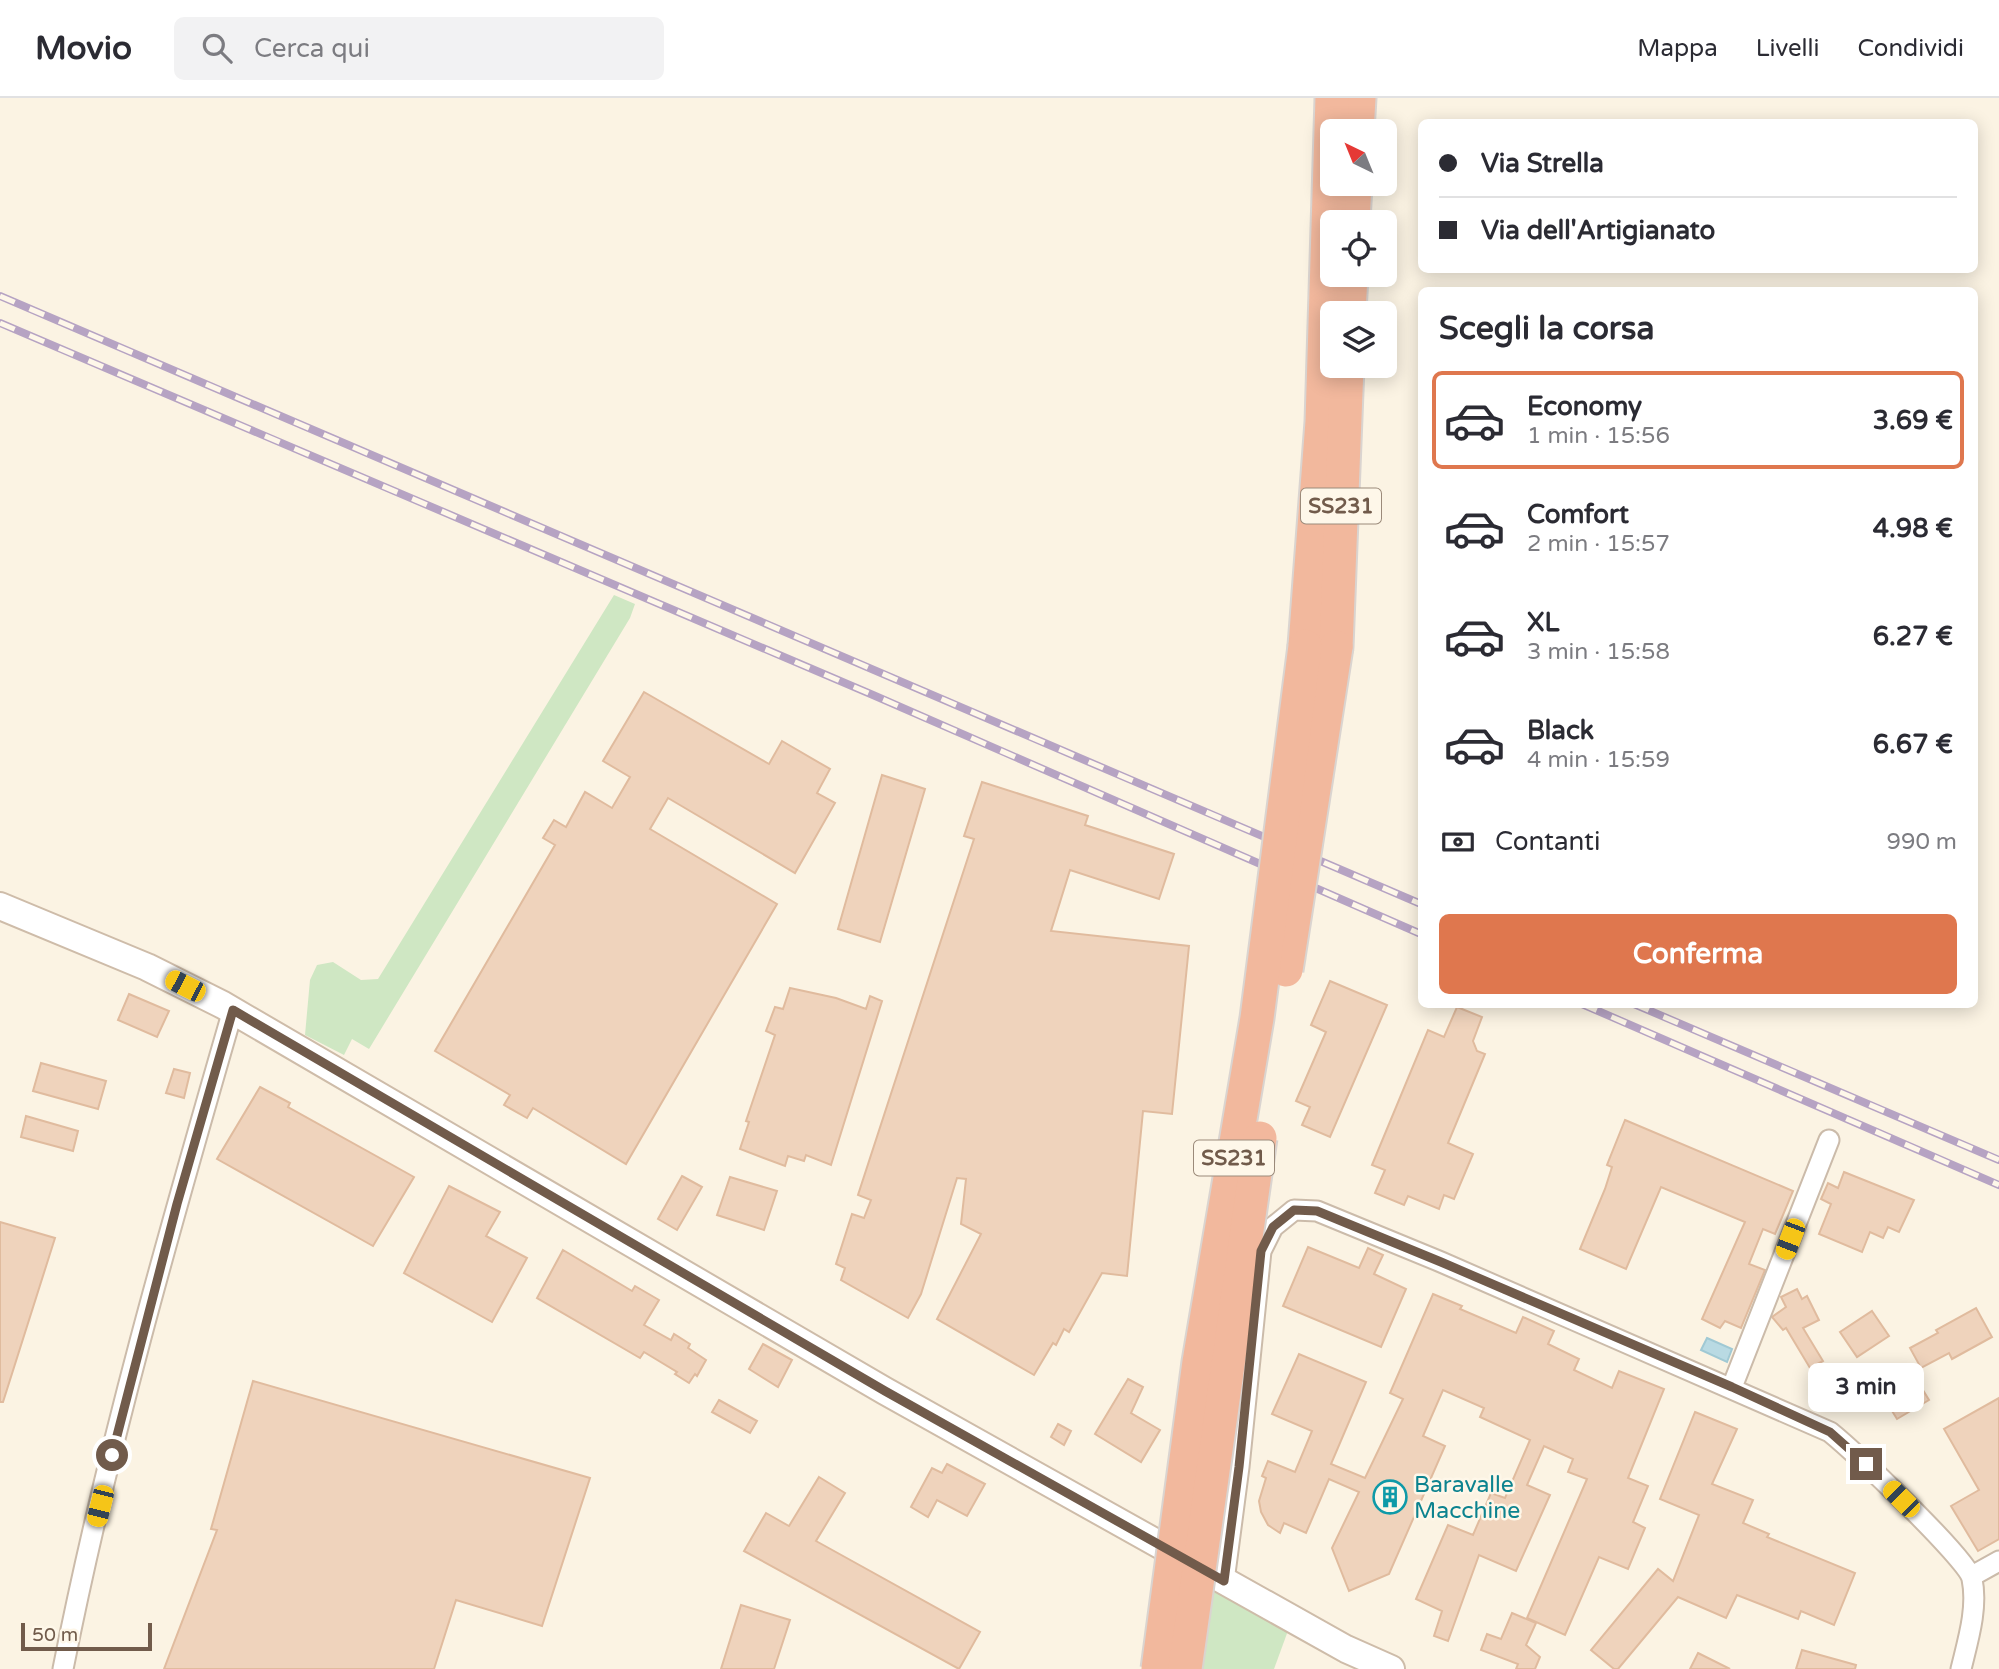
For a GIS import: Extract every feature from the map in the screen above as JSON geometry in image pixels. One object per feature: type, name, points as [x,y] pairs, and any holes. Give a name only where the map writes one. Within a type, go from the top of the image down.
[{"type":"highway","name":"SS231","points":[[1158,1669],[1199,1362],[1321,647],[1322,422],[1332,98]]},
{"type":"highway","points":[[1358,119],[1359,98]]},
{"type":"highway","name":"SS231","points":[[1185,1669],[1255,1166],[1321,647],[1346,378]]},
{"type":"street","points":[[0,906],[147,967],[233,1010],[885,1391],[1346,1649],[1391,1669]]},
{"type":"street","points":[[63,1669],[124,1404],[177,1204],[233,1010]]},
{"type":"street","points":[[1732,1387],[1829,1140]]},
{"type":"street","points":[[1224,1581],[1239,1467],[1261,1251],[1273,1227],[1294,1210],[1317,1211],[1732,1387],[1830,1432],[1901,1499],[1972,1576],[1973,1608],[1961,1669]]},
{"type":"street","points":[[1972,1576],[1999,1561]]},
{"type":"green space","points":[[614,595],[635,604],[630,618],[369,1049],[352,1039],[344,1055],[305,1035],[310,980],[317,965],[333,962],[361,980],[378,979]]},
{"type":"green space","points":[[1209,1586],[1289,1628],[1274,1669],[1199,1669]]},
{"type":"water","points":[[1707,1338],[1732,1349],[1727,1362],[1701,1350]]},
{"type":"building","points":[[644,692],[769,764],[782,741],[830,769],[817,793],[835,803],[795,873],[668,798],[650,829],[777,904],[626,1164],[533,1108],[527,1118],[504,1105],[510,1095],[435,1051],[555,845],[543,838],[554,820],[566,827],[585,792],[612,808],[630,777],[603,761]]},
{"type":"building","points":[[882,775],[925,789],[880,942],[838,929]]},
{"type":"building","points":[[982,782],[1088,816],[1085,825],[1174,854],[1159,899],[1070,870],[1051,931],[1189,946],[1172,1114],[1143,1111],[1127,1276],[1102,1273],[1069,1332],[1064,1329],[1034,1375],[937,1319],[981,1234],[961,1224],[966,1179],[957,1178],[921,1294],[908,1318],[841,1280],[845,1268],[836,1264],[852,1214],[864,1218],[871,1200],[858,1195],[974,839],[964,836]]},
{"type":"building","points":[[1330,981],[1387,1005],[1330,1137],[1302,1125],[1310,1107],[1296,1101],[1326,1032],[1311,1025]]},
{"type":"building","points":[[790,988],[836,998],[866,1009],[870,996],[882,1001],[831,1165],[806,1155],[804,1161],[788,1156],[785,1166],[740,1149],[749,1122],[746,1121],[775,1035],[766,1031],[775,1007],[783,1009]]},
{"type":"building","points":[[129,994],[169,1011],[157,1037],[118,1020]]},
{"type":"building","points":[[1457,1008],[1482,1017],[1473,1041],[1477,1051],[1485,1054],[1448,1143],[1473,1154],[1454,1199],[1444,1195],[1439,1209],[1408,1196],[1404,1205],[1375,1193],[1385,1170],[1372,1165],[1428,1030],[1444,1037]]},
{"type":"building","points":[[41,1063],[106,1081],[98,1109],[33,1091]]},
{"type":"building","points":[[174,1069],[190,1073],[184,1098],[166,1093]]},
{"type":"building","points":[[260,1087],[290,1103],[288,1107],[414,1177],[373,1246],[217,1159]]},
{"type":"building","points":[[26,1116],[78,1131],[73,1151],[21,1137]]},
{"type":"building","points":[[1625,1120],[1793,1191],[1775,1234],[1763,1229],[1749,1264],[1765,1270],[1741,1328],[1725,1321],[1720,1328],[1702,1319],[1745,1222],[1661,1187],[1626,1269],[1580,1249],[1605,1189],[1612,1167],[1607,1165]]},
{"type":"building","points":[[1844,1172],[1914,1200],[1899,1232],[1888,1227],[1883,1238],[1870,1232],[1862,1252],[1819,1234],[1831,1204],[1821,1199],[1828,1183],[1838,1188]]},
{"type":"building","points":[[682,1176],[702,1187],[677,1230],[658,1219]]},
{"type":"building","points":[[730,1177],[777,1191],[764,1230],[717,1215]]},
{"type":"building","points":[[449,1186],[500,1212],[486,1236],[527,1258],[492,1322],[404,1273]]},
{"type":"building","points":[[0,1222],[55,1238],[3,1402],[0,1402]]},
{"type":"building","points":[[1308,1247],[1359,1268],[1368,1248],[1383,1255],[1374,1274],[1406,1289],[1381,1347],[1283,1306]]},
{"type":"building","points":[[563,1250],[632,1291],[635,1286],[659,1300],[644,1325],[671,1340],[674,1334],[690,1344],[688,1348],[706,1360],[697,1376],[695,1374],[689,1383],[675,1374],[677,1372],[644,1352],[640,1358],[537,1298]]},
{"type":"building","points":[[1797,1289],[1802,1299],[1807,1296],[1819,1320],[1803,1328],[1823,1361],[1810,1368],[1786,1328],[1783,1330],[1772,1317],[1786,1307],[1781,1297]]},
{"type":"building","points":[[1433,1294],[1516,1333],[1523,1317],[1554,1331],[1548,1344],[1579,1359],[1574,1370],[1612,1388],[1619,1371],[1664,1389],[1628,1478],[1648,1486],[1633,1522],[1645,1528],[1628,1569],[1599,1557],[1565,1635],[1527,1618],[1587,1479],[1568,1472],[1573,1459],[1544,1446],[1527,1485],[1550,1495],[1516,1571],[1479,1555],[1448,1641],[1434,1636],[1442,1611],[1416,1599],[1448,1525],[1473,1535],[1491,1493],[1505,1498],[1530,1440],[1480,1417],[1484,1408],[1443,1390],[1423,1436],[1445,1446],[1389,1574],[1349,1591],[1332,1548],[1359,1492],[1329,1479],[1306,1533],[1284,1523],[1280,1533],[1268,1525],[1261,1512],[1259,1501],[1266,1478],[1262,1476],[1268,1461],[1295,1472],[1312,1431],[1272,1414],[1299,1354],[1366,1382],[1331,1464],[1365,1478],[1403,1399],[1390,1393]]},
{"type":"building","points":[[1976,1308],[1992,1337],[1952,1359],[1949,1353],[1921,1368],[1910,1348]]},
{"type":"building","points":[[1872,1311],[1889,1336],[1857,1357],[1840,1332]]},
{"type":"building","points":[[763,1344],[792,1360],[778,1387],[749,1369]]},
{"type":"building","points":[[1913,1374],[1929,1400],[1897,1419],[1881,1393]]},
{"type":"building","points":[[1128,1379],[1143,1387],[1131,1413],[1160,1430],[1141,1462],[1095,1434]]},
{"type":"building","points":[[253,1381],[590,1478],[542,1626],[456,1600],[434,1669],[164,1669],[217,1530],[211,1529]]},
{"type":"building","points":[[1999,1398],[1999,1539],[1978,1551],[1951,1506],[1979,1490],[1944,1429]]},
{"type":"building","points":[[719,1400],[757,1421],[750,1433],[712,1412]]},
{"type":"building","points":[[1695,1412],[1737,1429],[1712,1484],[1753,1500],[1743,1523],[1769,1534],[1767,1537],[1855,1573],[1834,1625],[1801,1611],[1798,1619],[1737,1595],[1726,1618],[1678,1597],[1618,1669],[1614,1669],[1591,1650],[1658,1569],[1673,1581],[1699,1515],[1660,1499]]},
{"type":"building","points":[[1058,1424],[1071,1431],[1064,1445],[1051,1437]]},
{"type":"building","points":[[947,1464],[985,1484],[967,1516],[937,1500],[928,1517],[911,1507],[932,1468],[942,1473]]},
{"type":"building","points":[[819,1477],[845,1493],[816,1541],[980,1632],[959,1669],[744,1551],[766,1513],[789,1526]]},
{"type":"building","points":[[741,1605],[790,1620],[774,1669],[721,1669]]},
{"type":"building","points":[[1512,1613],[1536,1623],[1526,1645],[1540,1657],[1535,1669],[1516,1669],[1518,1664],[1481,1650],[1487,1634],[1501,1639]]},
{"type":"building","points":[[1802,1650],[1856,1665],[1855,1669],[1796,1669]]},
{"type":"building","points":[[1698,1653],[1730,1669],[1690,1669]]},
{"type":"railway","points":[[0,296],[1418,903]]},
{"type":"railway","points":[[0,323],[873,695],[1418,933]]},
{"type":"railway","points":[[1591,1008],[1999,1185]]},
{"type":"railway","points":[[1643,1008],[1999,1160]]},
{"type":"place","name":"Baravalle Macchine","points":[[1390,1497]]},
{"type":"route","points":[[112,1455],[177,1204],[233,1010],[885,1391],[1224,1581],[1239,1467],[1261,1251],[1273,1227],[1294,1210],[1317,1211],[1732,1387],[1830,1432],[1866,1464]]}]
